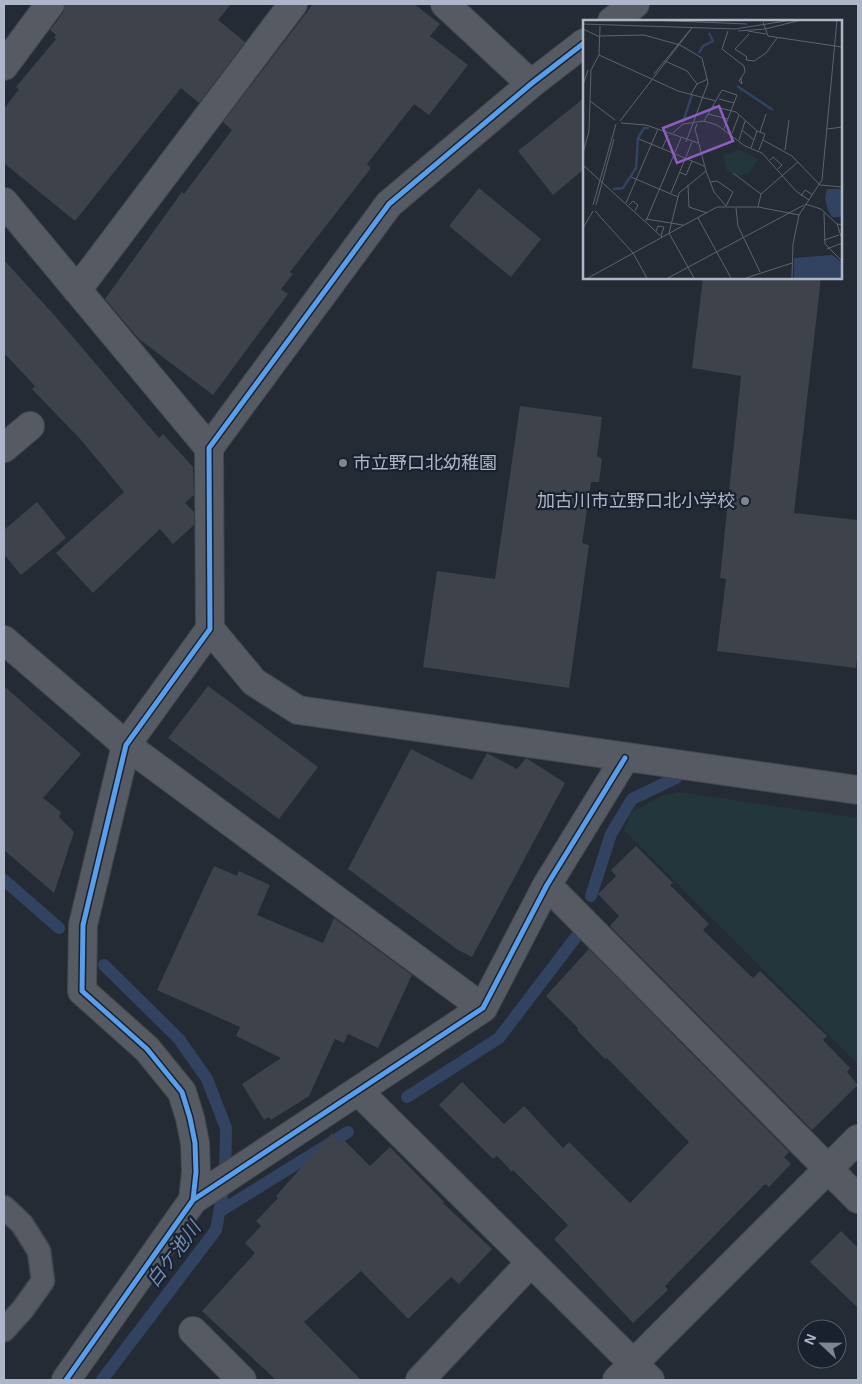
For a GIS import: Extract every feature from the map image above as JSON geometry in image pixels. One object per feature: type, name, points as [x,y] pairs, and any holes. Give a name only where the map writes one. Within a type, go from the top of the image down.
[{"type":"street","points":[[4,66],[50,4]]},
{"type":"street","points":[[77,290],[293,4]]},
{"type":"street","points":[[445,4],[531,84]]},
{"type":"street","points":[[613,20],[635,4]]},
{"type":"street","points":[[193,1200],[196,1172],[195,1143],[182,1092],[147,1049],[82,991],[82,973],[83,925],[126,745],[210,630],[208,448],[389,204],[531,84],[583,43]]},
{"type":"street","points":[[4,202],[208,448]]},
{"type":"street","points":[[4,448],[30,426]]},
{"type":"street","points":[[210,630],[254,682],[298,710],[858,790]]},
{"type":"street","points":[[4,640],[126,745],[483,1008]]},
{"type":"street","points":[[66,1380],[193,1200],[483,1008],[547,885],[625,758]]},
{"type":"street","points":[[547,885],[858,1199]]},
{"type":"street","points":[[358,1091],[531,1262],[634,1375],[858,1139]]},
{"type":"street","points":[[420,1380],[531,1262]]},
{"type":"street","points":[[193,1332],[242,1380]]},
{"type":"lane","points":[[4,1208],[22,1224],[39,1251],[43,1282],[4,1330]]},
{"type":"green space","points":[[678,792],[858,818],[858,1064],[624,830],[631,813],[661,796]]},
{"type":"building","points":[[65,4],[231,4],[218,20],[245,42],[199,103],[181,88],[75,221],[4,163],[4,109],[19,89],[16,87],[56,39],[54,37],[56,35],[50,30],[63,13]]},
{"type":"building","points":[[313,4],[414,4],[440,24],[430,36],[468,65],[429,115],[414,104],[367,164],[371,168],[290,272],[293,274],[281,289],[288,294],[213,395],[139,339],[105,299],[182,192],[184,194],[232,130],[223,122]]},
{"type":"building","points":[[583,99],[583,170],[553,195],[518,151]]},
{"type":"building","points":[[479,188],[541,239],[511,277],[449,226]]},
{"type":"building","points":[[4,260],[55,316],[159,438],[163,434],[193,467],[194,495],[185,503],[194,512],[194,525],[173,544],[160,529],[93,593],[56,553],[124,492],[82,441],[32,389],[35,386],[4,353]]},
{"type":"building","points":[[703,279],[821,279],[794,513],[858,520],[858,650],[856,668],[717,651],[726,579],[720,578],[741,376],[692,368]]},
{"type":"building","points":[[520,406],[602,417],[597,456],[602,459],[599,482],[591,482],[582,543],[589,545],[569,688],[423,667],[437,571],[495,579]]},
{"type":"building","points":[[37,502],[66,538],[21,575],[4,554],[4,530]]},
{"type":"building","points":[[4,686],[81,754],[43,798],[61,812],[59,817],[74,832],[54,893],[4,850]]},
{"type":"building","points":[[208,686],[318,767],[279,819],[168,738]]},
{"type":"building","points":[[411,749],[472,780],[487,753],[517,769],[526,758],[565,783],[472,957],[458,950],[348,869]]},
{"type":"building","points":[[636,846],[673,883],[670,885],[709,924],[703,930],[753,978],[760,971],[827,1036],[823,1040],[850,1068],[847,1072],[858,1085],[812,1130],[610,926],[619,916],[598,894],[616,876],[611,870]]},
{"type":"building","points":[[214,866],[237,876],[239,871],[270,885],[257,915],[323,943],[334,918],[412,975],[378,1048],[348,1034],[344,1043],[335,1039],[309,1096],[271,1120],[269,1117],[264,1120],[242,1084],[281,1058],[236,1036],[240,1027],[157,990]]},
{"type":"building","points":[[589,949],[789,1152],[784,1157],[791,1164],[769,1187],[765,1184],[665,1286],[668,1290],[633,1323],[554,1239],[568,1225],[513,1170],[512,1172],[497,1156],[493,1159],[439,1105],[462,1082],[504,1124],[524,1106],[563,1148],[569,1142],[630,1203],[689,1142],[607,1058],[605,1059],[546,996]]},
{"type":"building","points":[[332,1133],[339,1143],[343,1139],[370,1166],[390,1147],[443,1203],[492,1249],[459,1284],[451,1277],[408,1319],[361,1271],[304,1322],[361,1380],[276,1380],[202,1311],[255,1253],[245,1243],[261,1226],[256,1221],[278,1198],[276,1196]]},
{"type":"building","points":[[841,1231],[858,1248],[858,1308],[810,1262]]},
{"type":"waterway","points":[[591,896],[611,834],[632,799],[676,778]]},
{"type":"waterway","name":"白ケ池川","points":[[4,880],[59,928]]},
{"type":"waterway","points":[[407,1097],[499,1038],[579,933]]},
{"type":"waterway","name":"白ケ池川","points":[[102,1380],[216,1230],[225,1179],[226,1128],[207,1079],[179,1039],[104,965]]},
{"type":"waterway","points":[[219,1212],[348,1132]]},
{"type":"cycle path","points":[[193,1200],[196,1172],[195,1143],[182,1092],[147,1049],[82,991],[83,925],[126,745],[210,629],[209,448],[389,204],[531,84],[583,44]]},
{"type":"cycle path","points":[[66,1380],[193,1200],[483,1008],[547,885],[625,758]]},
{"type":"place","name":"市立野口北幼稚園","points":[[343,463]]},
{"type":"place","name":"加古川市立野口北小学校","points":[[745,501]]}]
